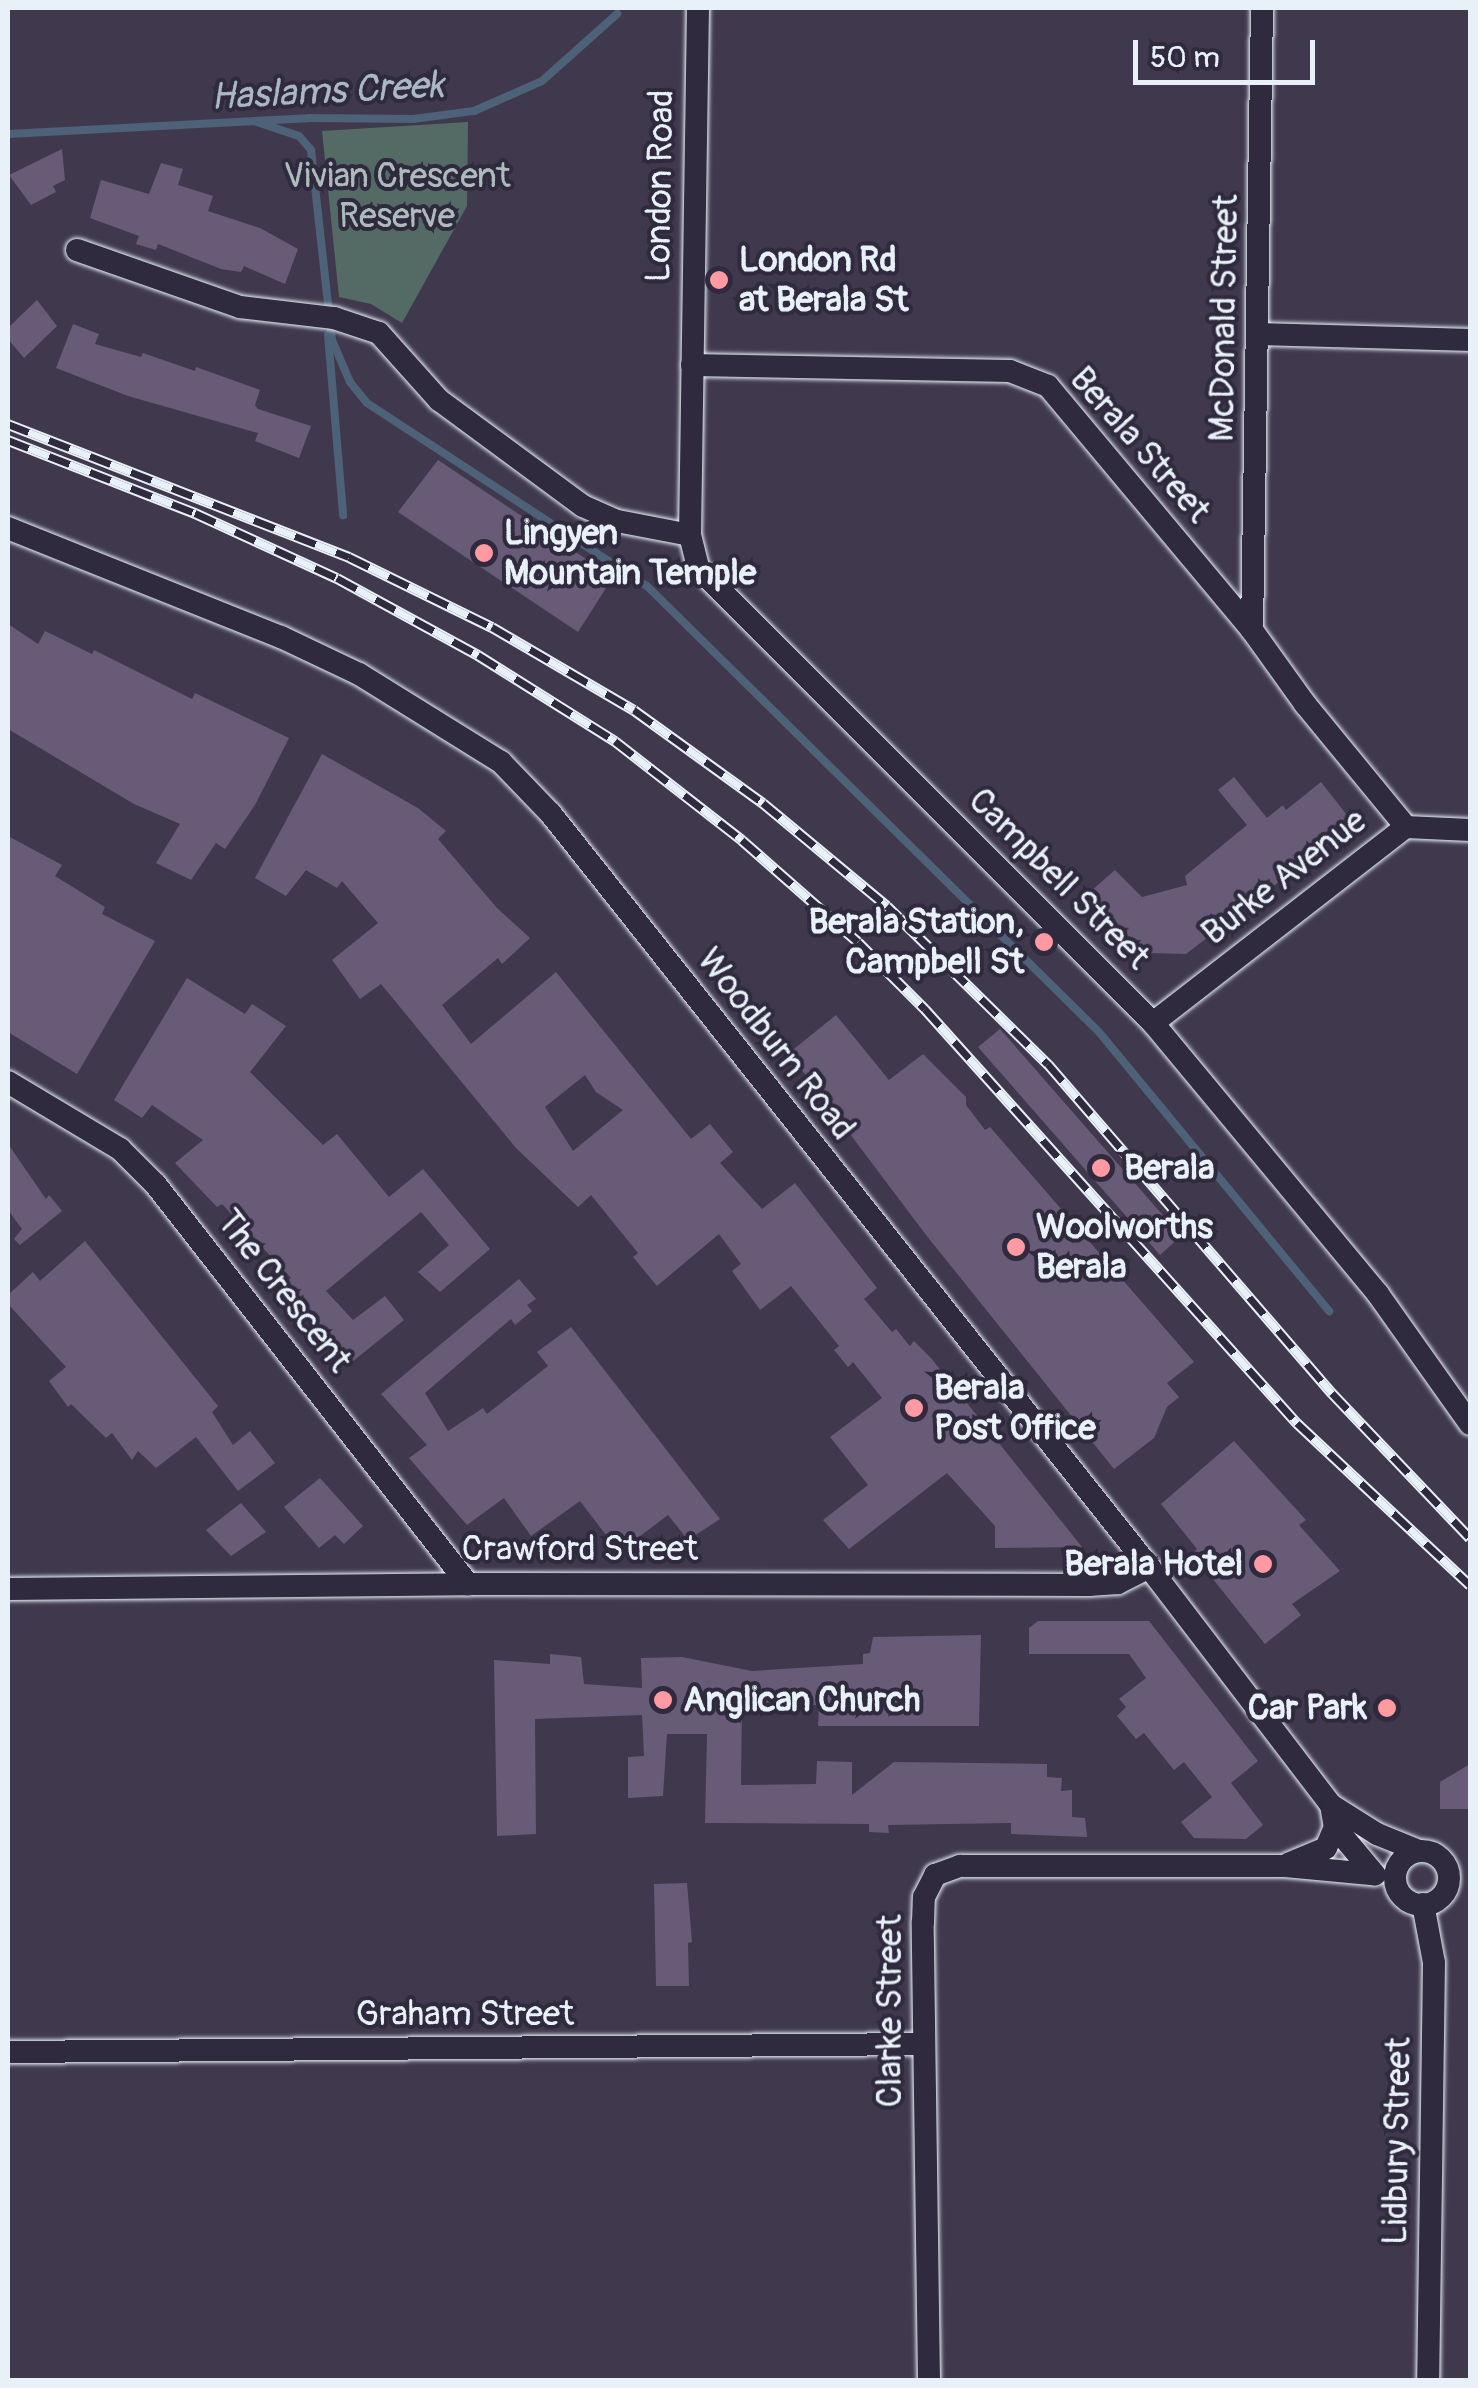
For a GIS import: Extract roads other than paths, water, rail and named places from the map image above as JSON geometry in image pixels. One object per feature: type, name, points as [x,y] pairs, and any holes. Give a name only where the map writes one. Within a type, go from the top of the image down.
[{"type":"street","name":"London Road","points":[[692,365],[698,8]]},
{"type":"street","name":"McDonald Street","points":[[1252,630],[1260,334],[1262,8]]},
{"type":"street","points":[[77,250],[240,307],[324,318],[379,333],[439,400],[583,506],[617,521],[690,535]]},
{"type":"street","points":[[1260,334],[1470,340]]},
{"type":"street","name":"Campbell Street","points":[[692,365],[690,535],[694,558],[706,578],[1153,1023],[1369,1283],[1470,1424]]},
{"type":"street","name":"Berala Street","points":[[692,365],[1010,371],[1048,386],[1252,630],[1305,704],[1406,827]]},
{"type":"street","name":"Woodburn Road","points":[[8,528],[281,637],[359,674],[501,762],[551,814],[1149,1567],[1333,1816],[1370,1874]]},
{"type":"street","name":"Burke Avenue","points":[[1153,1023],[1406,827],[1470,830]]},
{"type":"street","name":"The Crescent","points":[[8,1082],[120,1149],[156,1185],[468,1584]]},
{"type":"street","name":"Crawford Street","points":[[8,1589],[468,1584],[1090,1585],[1118,1583],[1149,1567]]},
{"type":"street","name":"Woodburn Road","points":[[1333,1816],[1419,1851]]},
{"type":"street","name":"Clarke Street","points":[[1285,1866],[1326,1848],[1333,1816]]},
{"type":"street","points":[[1419,1851],[1438,1857],[1446,1868],[1446,1891],[1435,1902],[1423,1904],[1405,1899],[1395,1878],[1402,1860],[1419,1851]]},
{"type":"street","points":[[1446,1868],[1470,1860]]},
{"type":"street","name":"Clarke Street","points":[[928,2380],[924,1897],[935,1875],[946,1868],[1285,1866],[1370,1874]]},
{"type":"street","points":[[1370,1874],[1395,1878]]},
{"type":"street","name":"Lidbury Street","points":[[1423,1904],[1434,1963],[1428,2380]]},
{"type":"street","name":"Graham Street","points":[[8,2052],[924,2044]]},
{"type":"waterway","name":"Haslams Creek","points":[[8,134],[309,118],[413,119],[474,111],[542,81],[617,14]]},
{"type":"waterway","points":[[254,121],[299,136],[311,150],[332,340],[350,382],[367,403],[647,586],[1099,1032],[1329,1311]]},
{"type":"waterway","points":[[328,335],[343,515]]},
{"type":"railway","points":[[8,424],[349,557],[492,627],[634,710],[763,803],[887,906],[1048,1064],[1332,1393],[1470,1538]]},
{"type":"railway","points":[[8,440],[195,513],[337,578],[478,655],[615,741],[742,840],[858,942],[925,1009],[1297,1423],[1470,1585]]},
{"type":"place","name":"London Rd at Berala St","points":[[719,280]]},
{"type":"place","name":"Lingyen Mountain Temple","points":[[484,553]]},
{"type":"place","name":"Berala Station, Campbell St","points":[[1044,942]]},
{"type":"place","name":"Berala","points":[[1101,1168]]},
{"type":"place","name":"Woolworths Berala","points":[[1016,1247]]},
{"type":"place","name":"Berala Post Office","points":[[914,1408]]},
{"type":"place","name":"Berala Hotel","points":[[1263,1564]]},
{"type":"place","name":"Anglican Church","points":[[663,1700]]},
{"type":"place","name":"Car Park","points":[[1387,1708]]},
{"type":"park label","name":"Vivian Crescent Reserve","points":[[397,196]]}]
